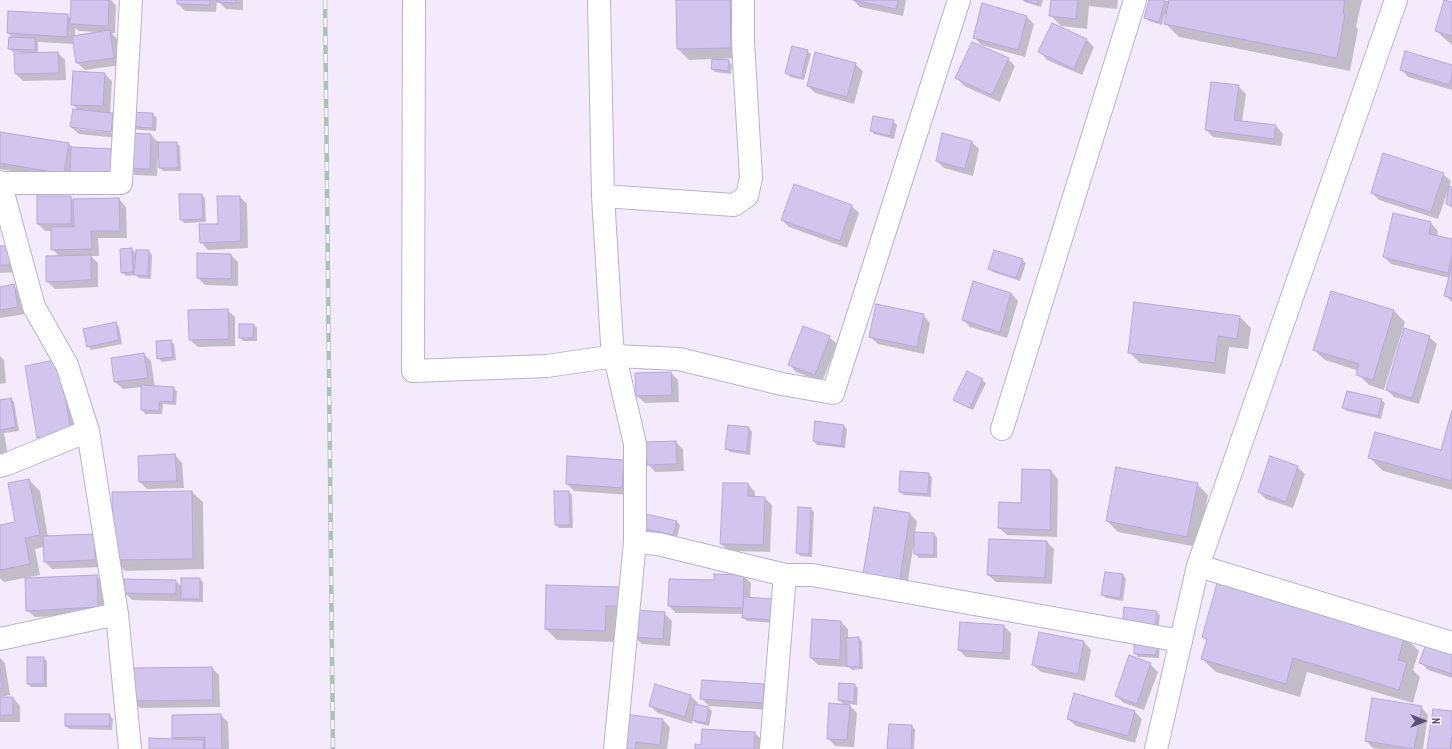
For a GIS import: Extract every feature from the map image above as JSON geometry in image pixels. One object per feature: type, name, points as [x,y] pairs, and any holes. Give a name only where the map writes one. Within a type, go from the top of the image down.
[{"type":"street","points":[[130,749],[117,614],[88,431],[67,365],[34,307],[0,183],[121,183],[131,0]]},
{"type":"street","points":[[414,0],[413,371],[547,366],[615,356],[679,359],[782,384],[833,393],[959,0]]},
{"type":"street","points":[[599,0],[603,196],[612,344],[635,444],[635,542],[615,749]]},
{"type":"street","points":[[603,196],[734,206],[747,196],[751,178],[743,42],[743,0]]},
{"type":"street","points":[[1002,429],[1135,0]]},
{"type":"street","points":[[1156,749],[1199,566],[1396,0]]},
{"type":"street","points":[[0,466],[88,431]]},
{"type":"street","points":[[635,542],[658,544],[786,575],[812,575],[1181,642]]},
{"type":"street","points":[[1199,566],[1452,643]]},
{"type":"street","points":[[771,749],[786,575]]},
{"type":"street","points":[[0,639],[117,614]]},
{"type":"building","points":[[71,0],[109,0],[108,26],[70,24]]},
{"type":"building","points":[[177,0],[210,0],[209,5],[177,4]]},
{"type":"building","points":[[217,0],[236,0],[236,3],[217,2]]},
{"type":"building","points":[[676,0],[730,0],[731,48],[677,49]]},
{"type":"building","points":[[853,0],[898,0],[896,9]]},
{"type":"building","points":[[1024,0],[1038,0],[1037,4]]},
{"type":"building","points":[[1051,0],[1078,0],[1076,19],[1049,16]]},
{"type":"building","points":[[1149,0],[1165,0],[1159,22],[1144,18]]},
{"type":"building","points":[[1169,0],[1345,0],[1343,13],[1345,14],[1337,58],[1164,24]]},
{"type":"building","points":[[1444,0],[1452,2],[1452,36],[1435,31]]},
{"type":"building","points":[[982,3],[1027,16],[1018,50],[973,38]]},
{"type":"building","points":[[8,11],[68,14],[67,37],[7,33]]},
{"type":"building","points":[[1052,23],[1087,39],[1074,69],[1038,52]]},
{"type":"building","points":[[110,30],[114,58],[76,63],[72,36]]},
{"type":"building","points":[[9,37],[35,38],[35,50],[8,49]]},
{"type":"building","points":[[972,42],[1009,58],[992,95],[955,78]]},
{"type":"building","points":[[792,46],[808,50],[801,78],[785,73]]},
{"type":"building","points":[[1405,51],[1452,65],[1452,76],[1449,85],[1400,70]]},
{"type":"building","points":[[58,52],[59,73],[15,74],[14,53]]},
{"type":"building","points":[[815,52],[856,63],[847,97],[807,86]]},
{"type":"building","points":[[712,59],[729,60],[728,71],[711,69]]},
{"type":"building","points":[[73,71],[105,73],[103,106],[71,105]]},
{"type":"building","points":[[1211,82],[1239,85],[1234,120],[1276,125],[1274,139],[1205,130]]},
{"type":"building","points":[[73,109],[113,113],[111,132],[70,127]]},
{"type":"building","points":[[126,112],[153,113],[153,128],[125,126]]},
{"type":"building","points":[[873,116],[894,120],[890,136],[870,131]]},
{"type":"building","points":[[0,132],[69,143],[64,174],[0,163]]},
{"type":"building","points":[[127,133],[151,134],[150,169],[126,168]]},
{"type":"building","points":[[942,133],[972,141],[965,169],[936,161]]},
{"type":"building","points":[[158,142],[177,142],[178,168],[159,168]]},
{"type":"building","points":[[71,147],[114,149],[113,175],[70,173]]},
{"type":"building","points":[[1383,153],[1444,173],[1431,212],[1371,193]]},
{"type":"building","points":[[794,184],[852,205],[840,241],[781,220]]},
{"type":"building","points":[[1449,186],[1452,187],[1452,206],[1446,204]]},
{"type":"building","points":[[179,194],[202,194],[203,219],[180,220]]},
{"type":"building","points":[[37,196],[71,196],[71,224],[37,224]]},
{"type":"building","points":[[217,196],[240,196],[241,241],[200,243],[199,224],[218,224]]},
{"type":"building","points":[[119,198],[120,231],[91,231],[92,249],[51,250],[51,227],[74,227],[73,199]]},
{"type":"building","points":[[1393,213],[1431,222],[1429,234],[1452,239],[1452,254],[1448,273],[1383,257]]},
{"type":"building","points":[[0,246],[9,246],[10,265],[0,265]]},
{"type":"building","points":[[132,248],[133,272],[121,273],[120,249]]},
{"type":"building","points":[[136,250],[149,250],[148,276],[134,275]]},
{"type":"building","points":[[994,250],[1023,259],[1016,278],[988,269]]},
{"type":"building","points":[[197,253],[231,254],[231,279],[197,278]]},
{"type":"building","points":[[91,255],[91,280],[46,282],[46,256]]},
{"type":"building","points":[[1452,265],[1452,298],[1444,296]]},
{"type":"building","points":[[973,281],[1011,293],[1000,332],[962,320]]},
{"type":"building","points":[[14,284],[18,307],[0,310],[0,287]]},
{"type":"building","points":[[1331,291],[1394,310],[1373,380],[1356,375],[1359,364],[1313,350]]},
{"type":"building","points":[[1134,302],[1240,316],[1237,339],[1218,336],[1215,363],[1128,353]]},
{"type":"building","points":[[876,304],[924,314],[917,347],[869,337]]},
{"type":"building","points":[[228,309],[229,339],[189,340],[188,310]]},
{"type":"building","points":[[116,322],[119,340],[87,347],[83,329]]},
{"type":"building","points":[[239,324],[254,324],[253,338],[239,338]]},
{"type":"building","points":[[803,326],[830,336],[815,375],[788,365]]},
{"type":"building","points":[[1404,328],[1430,336],[1412,398],[1386,390]]},
{"type":"building","points":[[171,340],[173,357],[157,359],[156,341]]},
{"type":"building","points":[[144,353],[148,378],[114,382],[111,358]]},
{"type":"building","points":[[59,359],[71,432],[37,438],[25,366]]},
{"type":"building","points":[[967,371],[983,379],[970,408],[953,400]]},
{"type":"building","points":[[671,372],[672,395],[636,396],[635,373]]},
{"type":"building","points":[[141,385],[174,387],[173,402],[160,401],[159,411],[141,410]]},
{"type":"building","points":[[1347,391],[1382,399],[1378,416],[1342,408]]},
{"type":"building","points":[[11,398],[16,427],[0,430],[0,400]]},
{"type":"building","points":[[1452,410],[1452,481],[1368,458],[1375,432],[1441,450]]},
{"type":"building","points":[[815,421],[844,425],[841,446],[813,441]]},
{"type":"building","points":[[728,425],[749,427],[747,452],[725,449]]},
{"type":"building","points":[[676,441],[677,464],[647,465],[646,442]]},
{"type":"building","points":[[175,454],[177,481],[139,482],[138,456]]},
{"type":"building","points":[[567,456],[624,460],[622,488],[566,484]]},
{"type":"building","points":[[1270,456],[1298,466],[1286,502],[1258,492]]},
{"type":"building","points":[[1116,467],[1198,483],[1187,537],[1106,521]]},
{"type":"building","points":[[1022,469],[1051,470],[1050,530],[998,528],[999,502],[1021,503]]},
{"type":"building","points":[[900,471],[929,473],[928,494],[899,492]]},
{"type":"building","points":[[29,479],[40,535],[25,538],[30,564],[0,570],[0,525],[15,522],[8,483]]},
{"type":"building","points":[[723,483],[748,483],[748,496],[765,497],[763,545],[720,544]]},
{"type":"building","points":[[192,491],[193,559],[113,560],[112,492]]},
{"type":"building","points":[[554,491],[569,491],[570,525],[555,525]]},
{"type":"building","points":[[798,507],[811,508],[809,554],[796,553]]},
{"type":"building","points":[[874,507],[910,513],[899,586],[862,580]]},
{"type":"building","points":[[646,514],[677,521],[673,535],[642,528]]},
{"type":"building","points":[[914,532],[934,533],[934,555],[914,554]]},
{"type":"building","points":[[95,534],[95,560],[44,562],[43,536]]},
{"type":"building","points":[[989,539],[1047,541],[1045,578],[987,575]]},
{"type":"building","points":[[1105,572],[1123,574],[1120,598],[1101,595]]},
{"type":"building","points":[[714,574],[744,575],[743,608],[668,606],[669,579],[714,580]]},
{"type":"building","points":[[97,575],[98,607],[26,611],[25,578]]},
{"type":"building","points":[[181,578],[200,578],[200,599],[181,599]]},
{"type":"building","points":[[124,579],[176,580],[176,594],[124,593]]},
{"type":"building","points":[[1218,580],[1405,636],[1398,660],[1407,662],[1399,690],[1293,658],[1286,684],[1201,659],[1207,639],[1202,637]]},
{"type":"building","points":[[546,585],[621,587],[621,606],[606,606],[605,631],[545,629]]},
{"type":"building","points":[[744,597],[774,599],[773,620],[742,618]]},
{"type":"building","points":[[1124,607],[1157,611],[1155,630],[1122,627]]},
{"type":"building","points":[[635,610],[665,612],[663,639],[633,637]]},
{"type":"building","points":[[812,619],[841,621],[840,660],[810,658]]},
{"type":"building","points":[[960,622],[1004,625],[1003,653],[958,650]]},
{"type":"building","points":[[1039,632],[1084,641],[1078,674],[1032,665]]},
{"type":"building","points":[[859,637],[860,666],[847,667],[846,638]]},
{"type":"building","points":[[1134,639],[1157,640],[1156,655],[1134,654]]},
{"type":"building","points":[[1426,644],[1452,653],[1452,674],[1419,663]]},
{"type":"building","points":[[1129,655],[1151,663],[1137,704],[1115,696]]},
{"type":"building","points":[[27,657],[44,657],[44,684],[27,684]]},
{"type":"building","points":[[212,667],[213,700],[132,701],[131,668]]},
{"type":"building","points":[[0,668],[3,688],[0,689]]},
{"type":"building","points":[[702,680],[764,684],[763,703],[700,699]]},
{"type":"building","points":[[839,683],[855,684],[854,702],[838,700]]},
{"type":"building","points":[[655,684],[691,695],[685,717],[649,706]]},
{"type":"building","points":[[1074,693],[1135,711],[1128,736],[1067,719]]},
{"type":"building","points":[[0,697],[13,697],[13,715],[0,715]]},
{"type":"building","points":[[1372,698],[1422,706],[1414,749],[1365,741]]},
{"type":"building","points":[[829,703],[850,705],[847,740],[827,739]]},
{"type":"building","points":[[695,704],[709,707],[706,723],[692,720]]},
{"type":"building","points":[[1433,709],[1452,711],[1452,734],[1450,749],[1427,749]]},
{"type":"building","points":[[65,714],[110,714],[109,726],[65,726]]},
{"type":"building","points":[[221,714],[222,749],[205,749],[205,737],[172,738],[172,715]]},
{"type":"building","points":[[624,714],[663,719],[660,745],[636,742],[635,749],[620,749]]},
{"type":"building","points":[[889,724],[912,725],[911,749],[887,749]]},
{"type":"building","points":[[702,729],[755,732],[754,749],[695,749],[695,744],[701,745]]},
{"type":"building","points":[[149,738],[204,740],[203,749],[149,749]]},
{"type":"railway","points":[[325,0],[333,749]]}]
